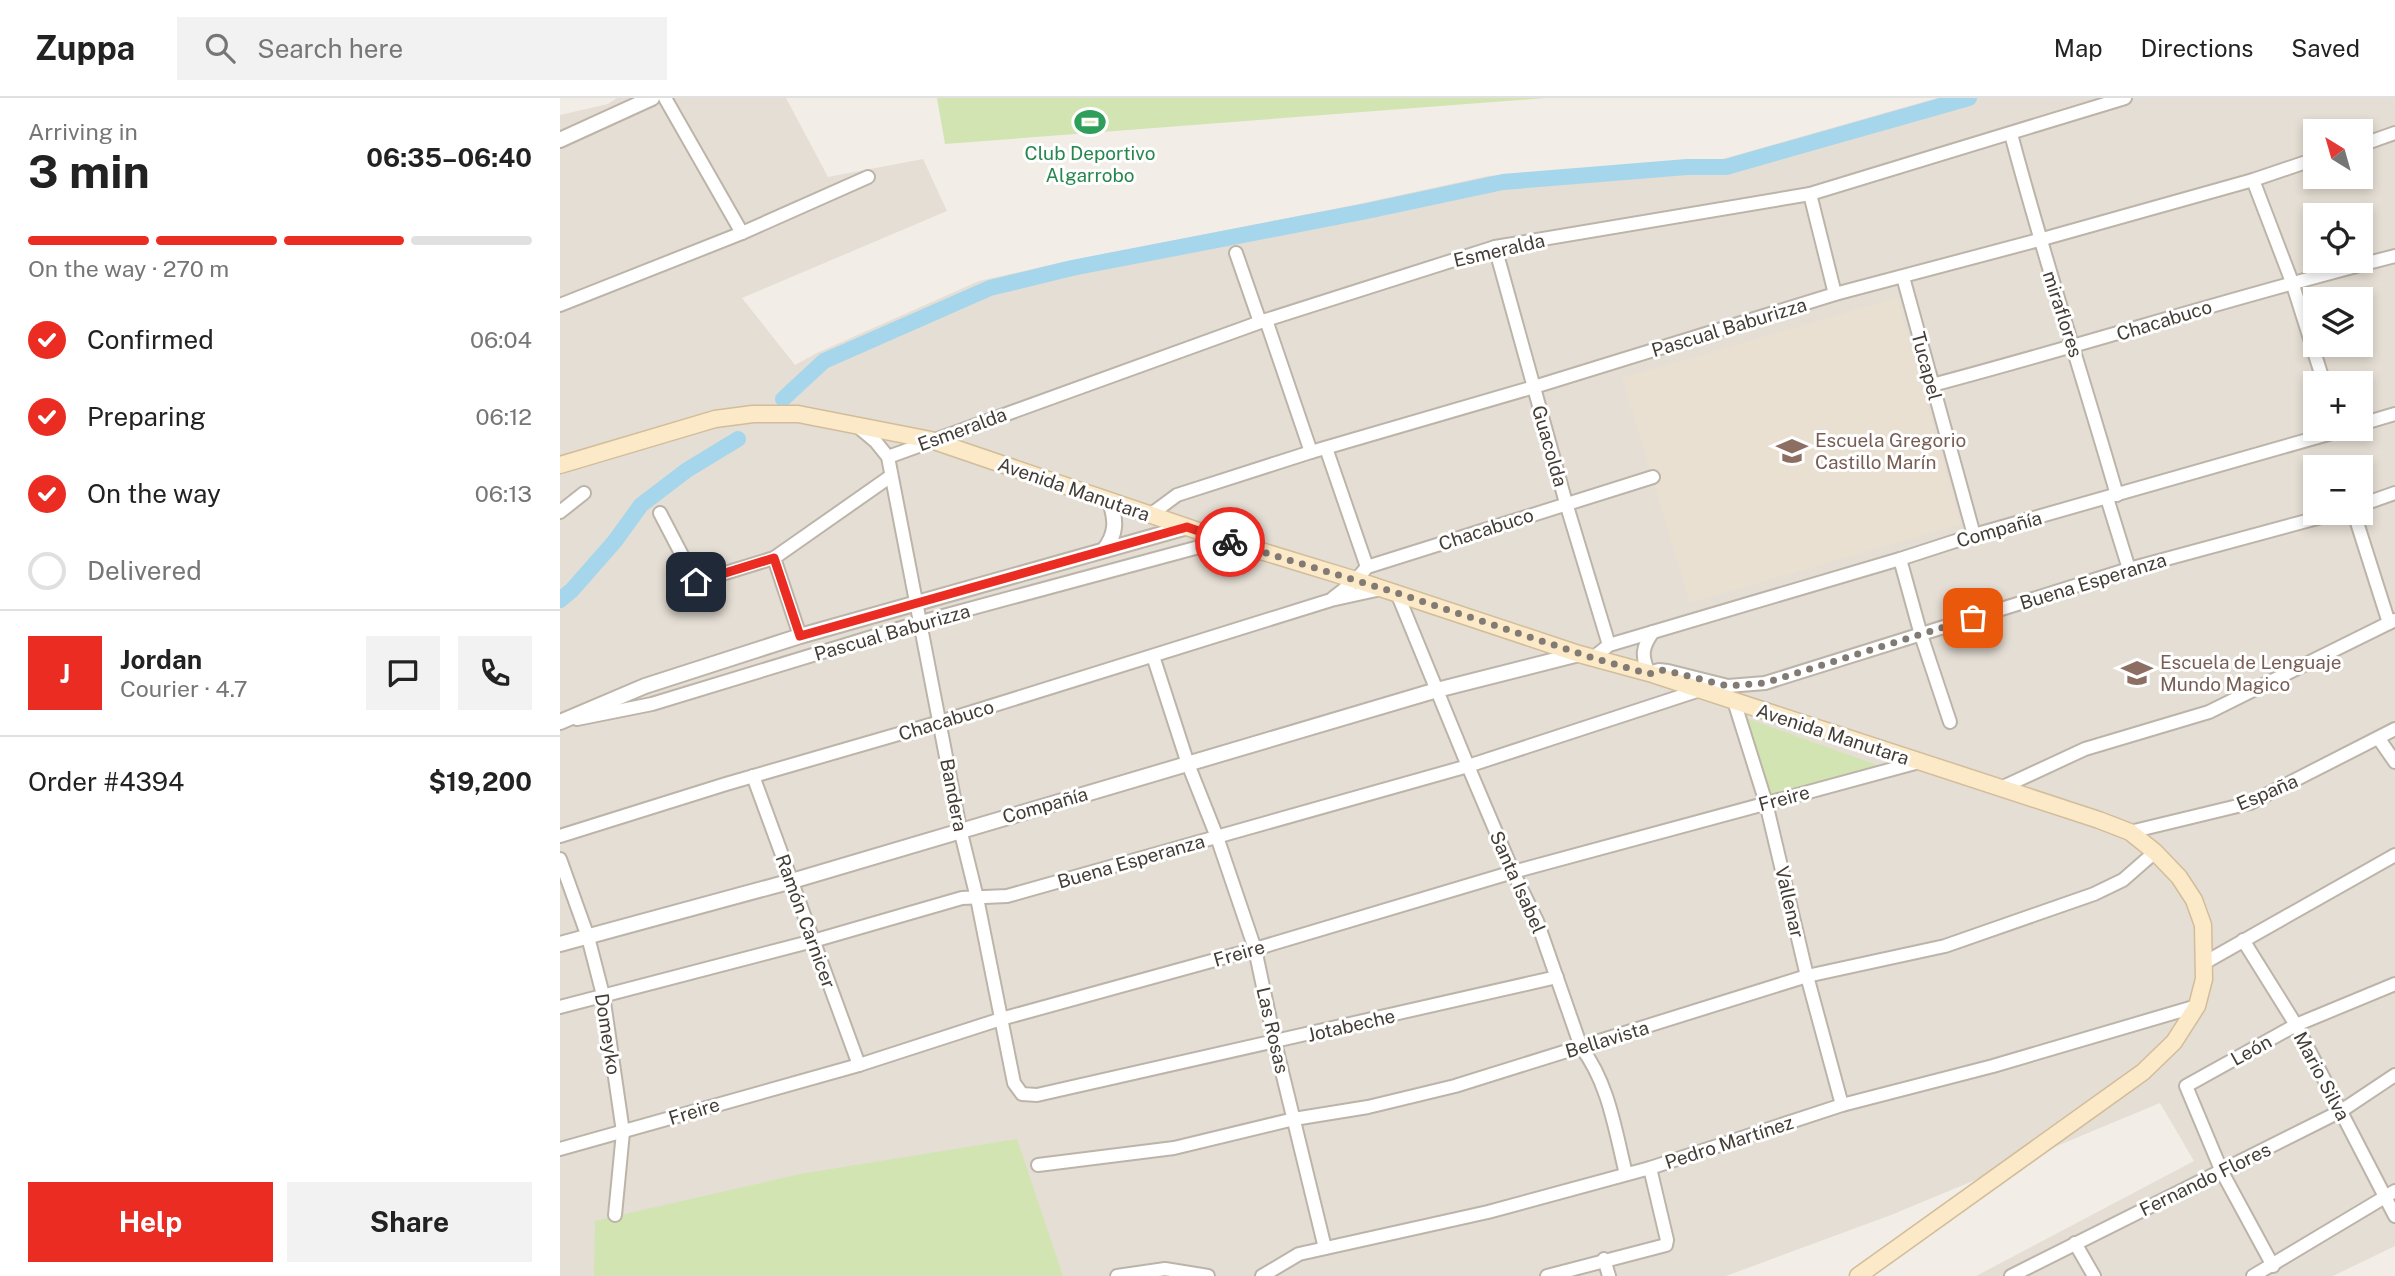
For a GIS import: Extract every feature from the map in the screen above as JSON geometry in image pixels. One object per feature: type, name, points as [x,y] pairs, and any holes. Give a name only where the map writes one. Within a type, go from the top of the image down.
[{"type":"main road","name":"Avenida Manutara","points":[[560,465],[715,419],[753,414],[798,414],[931,440],[1225,540],[1361,573],[1389,591],[2003,787],[2130,832],[2155,852],[2179,877],[2194,900],[2203,925],[2204,979],[2197,1006],[2174,1042],[2143,1072],[1858,1276]]},
{"type":"street","points":[[560,140],[652,98]]},
{"type":"street","points":[[665,98],[742,233]]},
{"type":"street","name":"Esmeralda","points":[[888,457],[1263,321],[1495,247],[1810,194],[2125,98]]},
{"type":"street","points":[[2373,141],[2395,133]]},
{"type":"street","name":"miraflores","points":[[2011,134],[2039,240],[2074,347],[2129,569]]},
{"type":"street","name":"Pascual Baburizza","points":[[1150,514],[1177,495],[1326,447],[1835,295],[2253,180],[2303,163]]},
{"type":"street","points":[[560,305],[742,233],[868,177]]},
{"type":"street","points":[[2253,180],[2292,282],[2320,371]]},
{"type":"street","points":[[1810,194],[1835,295]]},
{"type":"street","name":"Guacolda","points":[[1495,247],[1566,503],[1609,645]]},
{"type":"street","points":[[1236,253],[1311,452]]},
{"type":"street","name":"Chacabuco","points":[[1932,385],[2074,347],[2292,282],[2395,256]]},
{"type":"street","name":"Tucapel","points":[[1903,278],[1974,535]]},
{"type":"street","points":[[2373,420],[2395,414]]},
{"type":"street","points":[[854,424],[876,442],[888,457]]},
{"type":"street","name":"Compañía","points":[[560,944],[792,881],[1437,690],[1531,666],[1586,656],[1609,645],[1974,535],[2303,440]]},
{"type":"street","points":[[1326,447],[1361,573]]},
{"type":"street","name":"Bandera","points":[[888,457],[960,830],[977,898],[1014,1083],[1022,1094]]},
{"type":"street","points":[[660,513],[696,582],[774,558],[891,476]]},
{"type":"street","name":"Chacabuco","points":[[1331,600],[1361,573],[1566,503],[1653,477]]},
{"type":"street","points":[[560,512],[584,493]]},
{"type":"street","points":[[2373,501],[2395,493]]},
{"type":"street","points":[[1104,550],[1112,540],[1116,522],[1110,501]]},
{"type":"street","name":"Buena Esperanza","points":[[1649,674],[1660,670],[1668,671],[1728,686],[1765,683],[2129,569],[2303,522]]},
{"type":"street","points":[[2003,787],[2085,749],[2209,712],[2392,622],[2358,525]]},
{"type":"street","name":"Pascual Baburizza","points":[[560,722],[645,686],[800,636],[1187,527]]},
{"type":"street","name":"Pascual Baburizza","points":[[560,722],[652,704],[921,622],[1225,540]]},
{"type":"street","points":[[774,558],[800,636]]},
{"type":"street","points":[[1900,559],[1921,635],[1950,722]]},
{"type":"street","name":"Chacabuco","points":[[560,836],[940,722],[1331,600],[1389,591]]},
{"type":"street","name":"Santa Isabel","points":[[1389,591],[1437,690],[1513,872],[1537,921],[1581,1047],[1601,1079],[1626,1174]]},
{"type":"street","points":[[1649,674],[1644,664],[1643,648],[1653,632]]},
{"type":"street","points":[[1531,666],[1539,653],[1539,640]]},
{"type":"street","name":"Las Rosas","points":[[1153,656],[1188,764],[1217,837],[1255,949],[1325,1248]]},
{"type":"street","name":"Buena Esperanza","points":[[560,1007],[813,941],[952,900],[1007,896],[1468,766],[1697,691]]},
{"type":"street","name":"Vallenar","points":[[1734,701],[1766,803],[1807,976],[1842,1105]]},
{"type":"street","name":"España","points":[[2130,832],[2250,803],[2395,729]]},
{"type":"street","points":[[2379,739],[2395,762]]},
{"type":"street","name":"Freire","points":[[560,1149],[859,1065],[1001,1019],[1255,949],[1513,872],[1919,762]]},
{"type":"street","name":"Ramón Carnicer","points":[[753,776],[859,1065]]},
{"type":"street","name":"Bellavista","points":[[1038,1165],[1174,1148],[1294,1119],[1368,1107],[1455,1086],[1807,976],[1945,946],[2094,894],[2123,880],[2155,852]]},
{"type":"street","points":[[2204,963],[2395,855]]},
{"type":"street","name":"Domeyko","points":[[560,859],[588,937],[603,995],[623,1132],[615,1215]]},
{"type":"street","name":"Mario Silva","points":[[2243,940],[2296,1025],[2341,1111],[2390,1194],[2395,1216]]},
{"type":"street","name":"Jotabeche","points":[[1022,1094],[1037,1096],[1557,977]]},
{"type":"street","name":"León","points":[[2222,1172],[2186,1086],[2296,1025],[2395,984]]},
{"type":"street","name":"Pedro Martínez","points":[[1262,1276],[1300,1254],[1488,1212],[1650,1168],[1842,1105],[1993,1066],[2197,1006]]},
{"type":"street","name":"Fernando Flores","points":[[2011,1276],[2341,1111],[2395,1075]]},
{"type":"street","points":[[1547,1276],[1665,1245],[1667,1240],[1650,1168]]},
{"type":"street","points":[[2222,1172],[2273,1266]]},
{"type":"street","points":[[2253,1276],[2390,1194]]},
{"type":"street","points":[[2075,1242],[2094,1276]]},
{"type":"street","points":[[1604,1259],[1609,1276]]},
{"type":"street","points":[[1117,1276],[1165,1269],[1208,1276]]},
{"type":"shaded area","points":[[617,98],[786,98],[828,177],[923,159],[947,211],[742,298],[795,365],[979,281],[1488,176],[1670,162],[1712,162],[1937,98],[2395,98],[2395,1246],[2333,1276],[1976,1276],[2194,1161],[2160,1103],[1891,1215],[1726,1276],[560,1276],[560,115],[608,104]]},
{"type":"shaded area","name":"Escuela Gregorio Castillo Marín","points":[[1897,298],[1961,524],[1690,603],[1622,378]]},
{"type":"green space","name":"Club Deportivo Algarrobo","points":[[937,98],[1546,98],[945,144]]},
{"type":"green space","points":[[1746,718],[1880,766],[1764,796]]},
{"type":"green space","points":[[1017,1139],[1063,1276],[594,1276],[595,1221],[800,1174]]},
{"type":"waterway","points":[[783,399],[824,361],[990,288],[1072,268],[1503,182],[1687,167],[1726,167],[1969,98]]},
{"type":"waterway","points":[[560,600],[615,541],[641,505],[687,470],[738,439]]},
{"type":"way so far","points":[[1230,542],[1397,593],[1593,658],[1649,674],[1660,670],[1668,671],[1728,686],[1765,683],[1973,618]]},
{"type":"place","name":"Club Deportivo Algarrobo","points":[[1090,122]]},
{"type":"place","name":"Escuela Gregorio Castillo Marín","points":[[1792,451]]},
{"type":"place","name":"Escuela de Lenguaje Mundo Magico","points":[[2137,673]]},
{"type":"route","points":[[696,582],[774,558],[800,636],[1187,527],[1230,542]]}]
